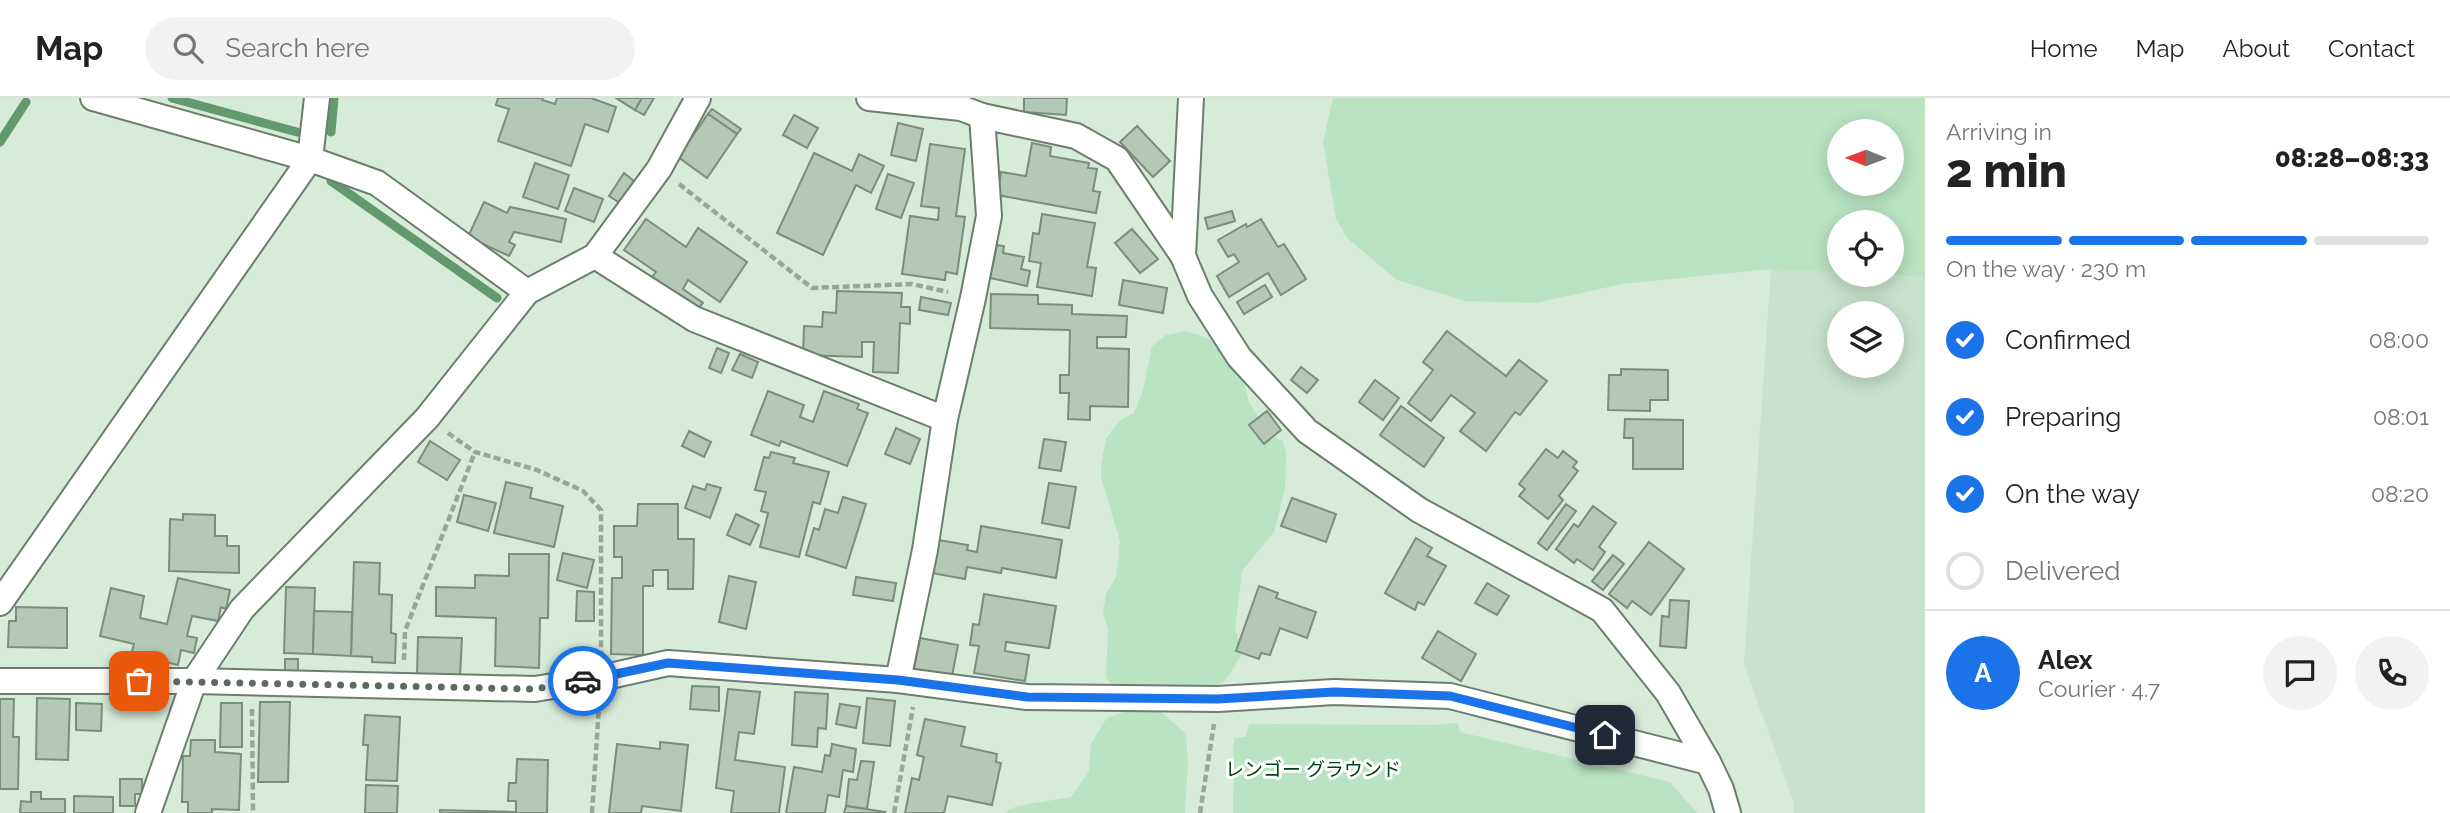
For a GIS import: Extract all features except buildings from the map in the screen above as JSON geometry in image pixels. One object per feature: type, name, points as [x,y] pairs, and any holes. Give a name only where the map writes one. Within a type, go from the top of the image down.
[{"type":"street","points":[[93,98],[310,159],[377,183],[527,292]]},
{"type":"street","points":[[0,603],[310,159],[317,98]]},
{"type":"street","points":[[148,813],[194,681],[242,609],[427,418],[527,292],[595,257],[659,169],[698,98]]},
{"type":"street","points":[[869,98],[969,107],[1076,136],[1116,159],[1183,256],[1200,296],[1239,358],[1307,431],[1419,510],[1602,610],[1668,693],[1709,762],[1728,813]]},
{"type":"street","points":[[1183,256],[1191,98]]},
{"type":"street","points":[[908,681],[945,419],[989,216],[969,107]]},
{"type":"street","points":[[595,257],[694,319],[945,419]]},
{"type":"street","points":[[0,681],[194,681],[535,689],[601,669],[668,663],[908,681],[1027,697],[1218,699],[1334,692],[1450,696],[1709,762]]},
{"type":"path","points":[[659,169],[812,288],[912,284],[973,298]]},
{"type":"path","points":[[427,418],[475,452],[537,470],[583,491],[601,510],[601,669],[592,813]]},
{"type":"path","points":[[403,686],[405,631],[475,452]]},
{"type":"path","points":[[894,813],[908,681]]},
{"type":"path","points":[[251,683],[253,813]]},
{"type":"path","points":[[1200,813],[1218,699]]},
{"type":"shaded area","points":[[1771,269],[1827,272],[1827,287],[1904,287],[1904,277],[1925,277],[1925,813],[1793,813],[1794,804],[1744,664]]},
{"type":"green space","points":[[1333,98],[1925,98],[1925,277],[1904,276],[1904,210],[1827,210],[1827,272],[1771,269],[1622,284],[1536,303],[1465,301],[1397,280],[1347,238],[1336,219],[1323,142]]},
{"type":"green space","points":[[1186,331],[1215,341],[1243,379],[1249,402],[1270,435],[1283,441],[1286,453],[1285,489],[1274,532],[1242,571],[1235,628],[1243,653],[1225,681],[1201,692],[1114,688],[1106,677],[1108,630],[1103,613],[1106,594],[1116,577],[1120,541],[1101,477],[1106,439],[1120,420],[1134,413],[1143,390],[1152,346],[1166,335]]},
{"type":"green space","points":[[1136,707],[1159,710],[1186,734],[1188,763],[1185,813],[1004,813],[1017,806],[1071,797],[1089,772],[1091,744],[1106,719]]},
{"type":"green space","name":"レンゴー グラウンド","points":[[1458,723],[1460,732],[1670,782],[1697,813],[1233,813],[1234,738],[1246,737],[1249,724]]},
{"type":"waterway","points":[[172,98],[297,132]]},
{"type":"waterway","points":[[331,132],[334,98]]},
{"type":"waterway","points":[[0,142],[26,102]]},
{"type":"waterway","points":[[331,181],[497,298]]},
{"type":"way so far","points":[[139,681],[535,689],[583,681]]},
{"type":"route","points":[[583,681],[668,663],[898,680],[1027,697],[1218,699],[1334,692],[1450,696],[1605,735]]}]
